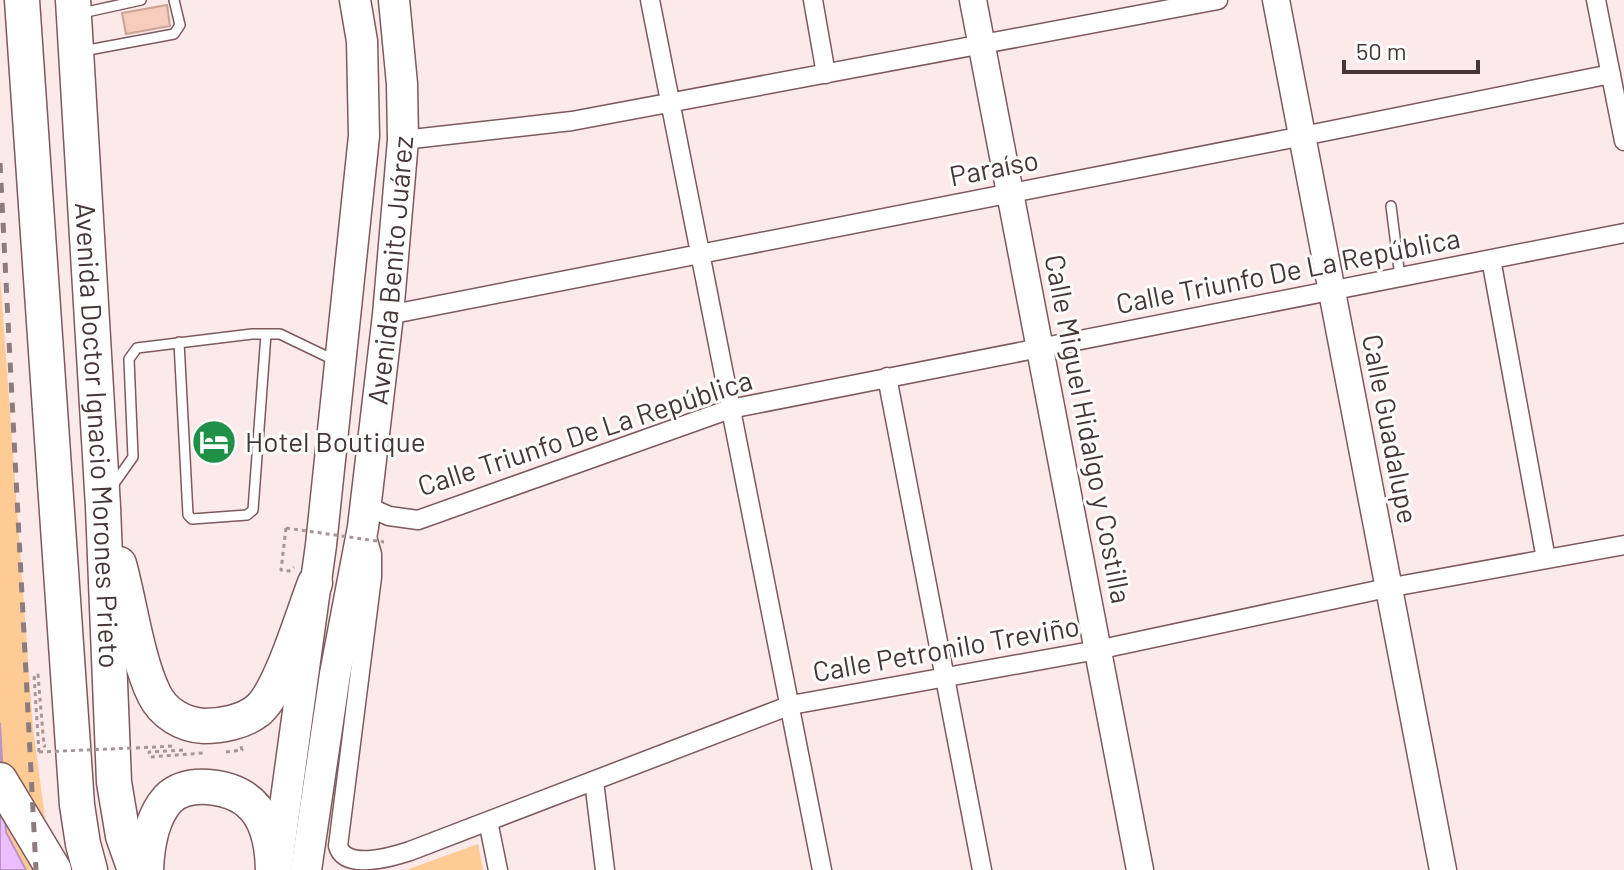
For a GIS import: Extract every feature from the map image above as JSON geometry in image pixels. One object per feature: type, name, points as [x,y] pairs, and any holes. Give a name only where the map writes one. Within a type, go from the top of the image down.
[{"type":"highway","name":"Avenida Doctor Ignacio Morones Prieto","points":[[22,0],[77,805],[90,870]]},
{"type":"highway","name":"Avenida Doctor Ignacio Morones Prieto","points":[[74,7],[103,503],[114,782],[123,836],[135,870]]},
{"type":"highway","points":[[103,503],[142,661],[155,696],[165,710],[195,725],[212,726],[240,720],[263,705],[281,675],[315,583]]},
{"type":"highway","points":[[0,780],[54,870]]},
{"type":"highway","points":[[146,870],[150,835],[160,811],[177,791],[199,786],[228,789],[253,804],[269,831],[274,870]]},
{"type":"main road","name":"Avenida Benito Juárez","points":[[274,870],[285,820],[321,545],[364,136],[362,41],[355,0]]},
{"type":"main road","name":"Avenida Benito Juárez","points":[[306,870],[335,674],[371,525],[403,140],[402,84],[394,0]]},
{"type":"main road","points":[[330,469],[356,500],[371,525]]},
{"type":"street","points":[[650,0],[822,870]]},
{"type":"street","points":[[813,0],[826,74]]},
{"type":"street","name":"Calle Miguel Hidalgo y Costilla","points":[[973,0],[1140,870]]},
{"type":"street","points":[[403,140],[572,121],[671,104],[1218,0]]},
{"type":"street","name":"Calle Guadalupe","points":[[1276,0],[1443,870]]},
{"type":"street","points":[[1596,0],[1624,141]]},
{"type":"street","name":"Paraíso","points":[[388,315],[1611,74]]},
{"type":"street","name":"Calle Triunfo De La República","points":[[371,525],[389,516],[418,520],[440,514],[730,409],[1624,233]]},
{"type":"street","points":[[1491,259],[1546,559]]},
{"type":"street","points":[[887,377],[982,870]]},
{"type":"street","name":"Calle Petronilo Treviño","points":[[371,525],[372,577],[338,846],[339,854],[345,861],[374,863],[791,705],[1097,650],[1387,588],[1624,545]]},
{"type":"street","points":[[594,781],[605,870]]},
{"type":"street","points":[[488,821],[498,870]]},
{"type":"lane","points":[[74,7],[141,0]]},
{"type":"lane","points":[[75,52],[174,34],[180,25],[174,0]]},
{"type":"lane","points":[[1391,206],[1400,277]]},
{"type":"lane","points":[[179,342],[188,515],[192,519],[247,515],[253,510],[266,334]]},
{"type":"lane","points":[[103,503],[133,457],[129,359],[137,348],[280,334],[341,363]]},
{"type":"path","points":[[321,545],[289,571],[281,570],[286,528],[371,525]]},
{"type":"path","points":[[39,752],[132,748]]},
{"type":"shaded area","points":[[0,275],[33,728],[49,848],[55,870],[0,870]]},
{"type":"shaded area","points":[[0,723],[6,832],[26,870],[0,870]]},
{"type":"shaded area","points":[[478,844],[483,870],[406,870]]},
{"type":"building","points":[[167,5],[170,26],[126,34],[122,13]]},
{"type":"railway","points":[[0,163],[36,870]]},
{"type":"place","name":"Hotel Boutique","points":[[214,442]]}]
